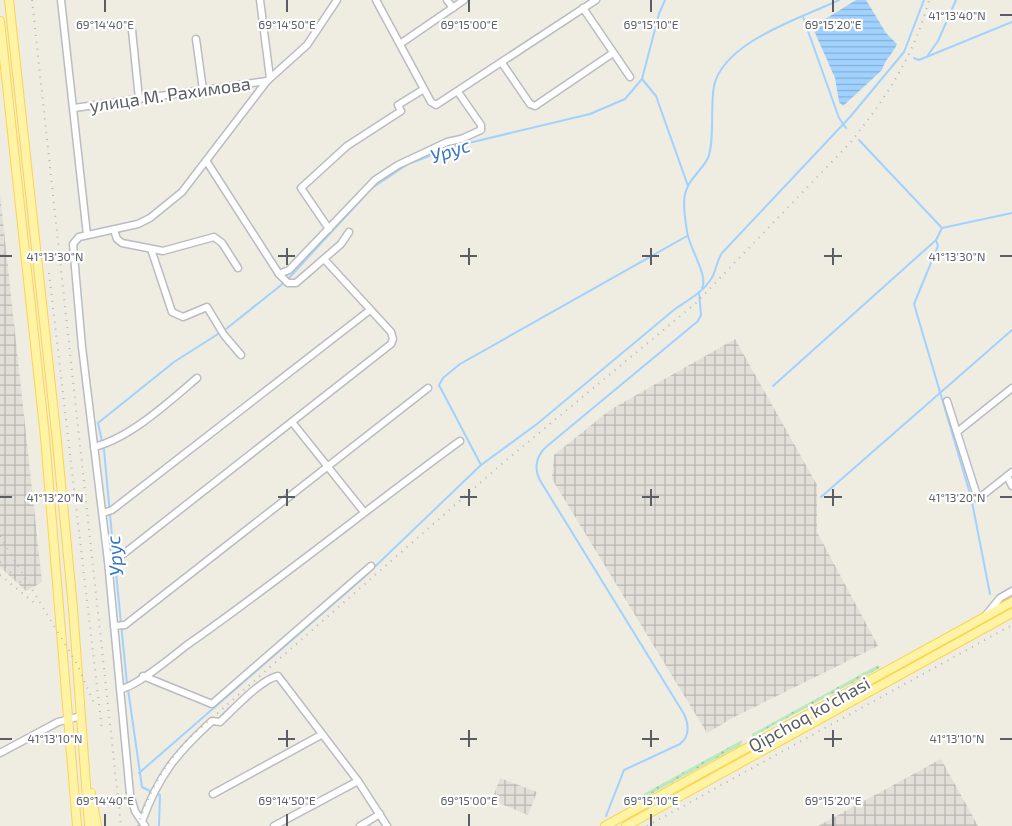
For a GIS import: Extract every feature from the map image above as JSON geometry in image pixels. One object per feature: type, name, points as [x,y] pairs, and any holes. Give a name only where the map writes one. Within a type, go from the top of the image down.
[{"type":"main road","points":[[8,0],[55,423],[89,826]]},
{"type":"main road","points":[[0,21],[45,437],[77,826]]},
{"type":"main road","name":"Qipchoq ko'chasi","points":[[605,826],[1012,602]]},
{"type":"main road","name":"Qipchoq ko'chasi","points":[[628,825],[1012,613]]},
{"type":"main road","points":[[86,774],[97,826]]},
{"type":"main road","points":[[625,815],[628,825]]},
{"type":"street","points":[[61,0],[87,235],[76,239],[72,249],[108,512],[108,561],[114,626],[126,687],[131,800],[143,824]]},
{"type":"street","name":"улица М. Рахимова","points":[[260,0],[269,79]]},
{"type":"street","name":"улица М. Рахимова","points":[[87,235],[138,224],[167,206],[182,192],[207,162],[269,79],[307,45],[337,0]]},
{"type":"street","points":[[376,0],[431,102],[436,105],[596,0]]},
{"type":"street","points":[[448,0],[453,8]]},
{"type":"street","points":[[400,44],[464,0]]},
{"type":"street","points":[[583,8],[630,77]]},
{"type":"street","points":[[132,30],[139,99]]},
{"type":"street","points":[[196,40],[203,90]]},
{"type":"street","points":[[502,63],[530,104],[535,106],[613,53]]},
{"type":"street","name":"улица М. Рахимова","points":[[74,108],[269,79]]},
{"type":"street","points":[[328,229],[301,188],[347,146],[401,110],[398,105],[424,89]]},
{"type":"street","points":[[279,274],[289,270],[375,180],[398,165],[447,142],[460,140],[481,130],[481,125],[458,92]]},
{"type":"street","points":[[207,162],[279,274],[286,281],[296,283],[341,244],[349,232]]},
{"type":"street","points":[[114,230],[117,239],[122,243],[163,251],[214,237],[222,243],[238,268]]},
{"type":"street","points":[[151,249],[172,312],[184,317],[207,308],[224,335],[241,355]]},
{"type":"street","points":[[108,561],[118,559],[393,341],[391,332],[324,259]]},
{"type":"street","points":[[108,512],[370,310]]},
{"type":"street","points":[[100,445],[166,405],[197,378]]},
{"type":"street","points":[[114,626],[125,625],[327,465],[428,388]]},
{"type":"street","points":[[957,432],[1012,388]]},
{"type":"street","points":[[947,400],[978,499],[1009,474],[1012,486]]},
{"type":"street","points":[[292,422],[364,512]]},
{"type":"street","points":[[126,687],[259,595],[364,512],[460,441]]},
{"type":"street","points":[[143,676],[212,704],[371,566]]},
{"type":"street","points":[[984,617],[1000,598],[1012,591]]},
{"type":"street","points":[[143,824],[151,797],[157,785],[187,743],[212,721],[220,722],[252,692],[273,677],[280,677],[321,735],[358,781],[387,826]]},
{"type":"street","points":[[0,753],[67,718],[81,716]]},
{"type":"street","points":[[214,794],[321,735]]},
{"type":"street","points":[[274,826],[358,781]]},
{"type":"street","points":[[360,826],[380,814]]},
{"type":"shaded area","points":[[0,194],[42,582],[26,591],[0,567]]},
{"type":"shaded area","points":[[735,339],[817,485],[817,532],[878,646],[734,717],[707,733],[552,479],[554,455],[610,410]]},
{"type":"shaded area","points":[[941,759],[978,826],[818,826]]},
{"type":"shaded area","points":[[500,778],[537,792],[528,815],[492,800]]},
{"type":"green space","points":[[878,665],[880,668],[752,737],[752,734]]},
{"type":"green space","points":[[742,740],[741,745],[627,807],[627,803]]},
{"type":"water","points":[[856,0],[866,0],[886,33],[897,44],[882,70],[843,106],[839,102],[835,78],[812,26],[814,22],[827,18]]},
{"type":"waterway","name":"Урус","points":[[288,279],[372,188],[408,164],[456,146],[590,114],[625,99],[642,79],[659,14],[665,0]]},
{"type":"waterway","points":[[702,288],[703,276],[688,237],[684,202],[688,186],[706,162],[710,151],[714,86],[721,70],[733,56],[766,33],[839,0]]},
{"type":"waterway","points":[[139,773],[362,579],[481,465],[537,424],[675,309],[704,288],[713,276],[722,253],[850,117],[904,52],[924,0]]},
{"type":"waterway","points":[[928,55],[938,41],[956,0]]},
{"type":"waterway","points":[[803,17],[839,118],[846,128]]},
{"type":"waterway","points":[[914,58],[919,60],[1012,22]]},
{"type":"waterway","points":[[642,79],[656,96],[688,186]]},
{"type":"waterway","points":[[859,140],[942,228]]},
{"type":"waterway","points":[[773,386],[936,240],[942,228],[1012,213]]},
{"type":"waterway","points":[[481,465],[439,385],[443,378],[460,364],[687,236]]},
{"type":"waterway","points":[[936,240],[938,246],[914,304],[971,497],[990,594]]},
{"type":"waterway","name":"Урус","points":[[226,329],[285,282]]},
{"type":"waterway","points":[[606,816],[624,770],[680,744],[687,734],[687,722],[684,714],[541,482],[537,473],[537,464],[542,451],[546,447],[698,321],[701,315],[699,292]]},
{"type":"waterway","points":[[821,497],[1012,330]]},
{"type":"waterway","name":"Урус","points":[[114,557],[104,450],[98,423],[174,362],[218,334]]},
{"type":"waterway","name":"Урус","points":[[115,562],[127,684]]},
{"type":"waterway","name":"Урус","points":[[128,689],[142,787],[152,792]]},
{"type":"waterway","name":"Урус","points":[[157,794],[160,795],[159,826]]},
{"type":"railway","points":[[32,0],[121,826]]},
{"type":"railway","points":[[138,826],[158,780],[188,739],[504,462],[696,303],[849,144],[875,111],[907,59],[929,0]]},
{"type":"railway","points":[[49,273],[102,730]]},
{"type":"railway","points":[[0,536],[77,664],[95,706]]},
{"type":"railway","points":[[0,562],[23,585]]},
{"type":"railway","points":[[0,575],[37,605]]},
{"type":"railway","points":[[647,826],[1012,625]]}]
